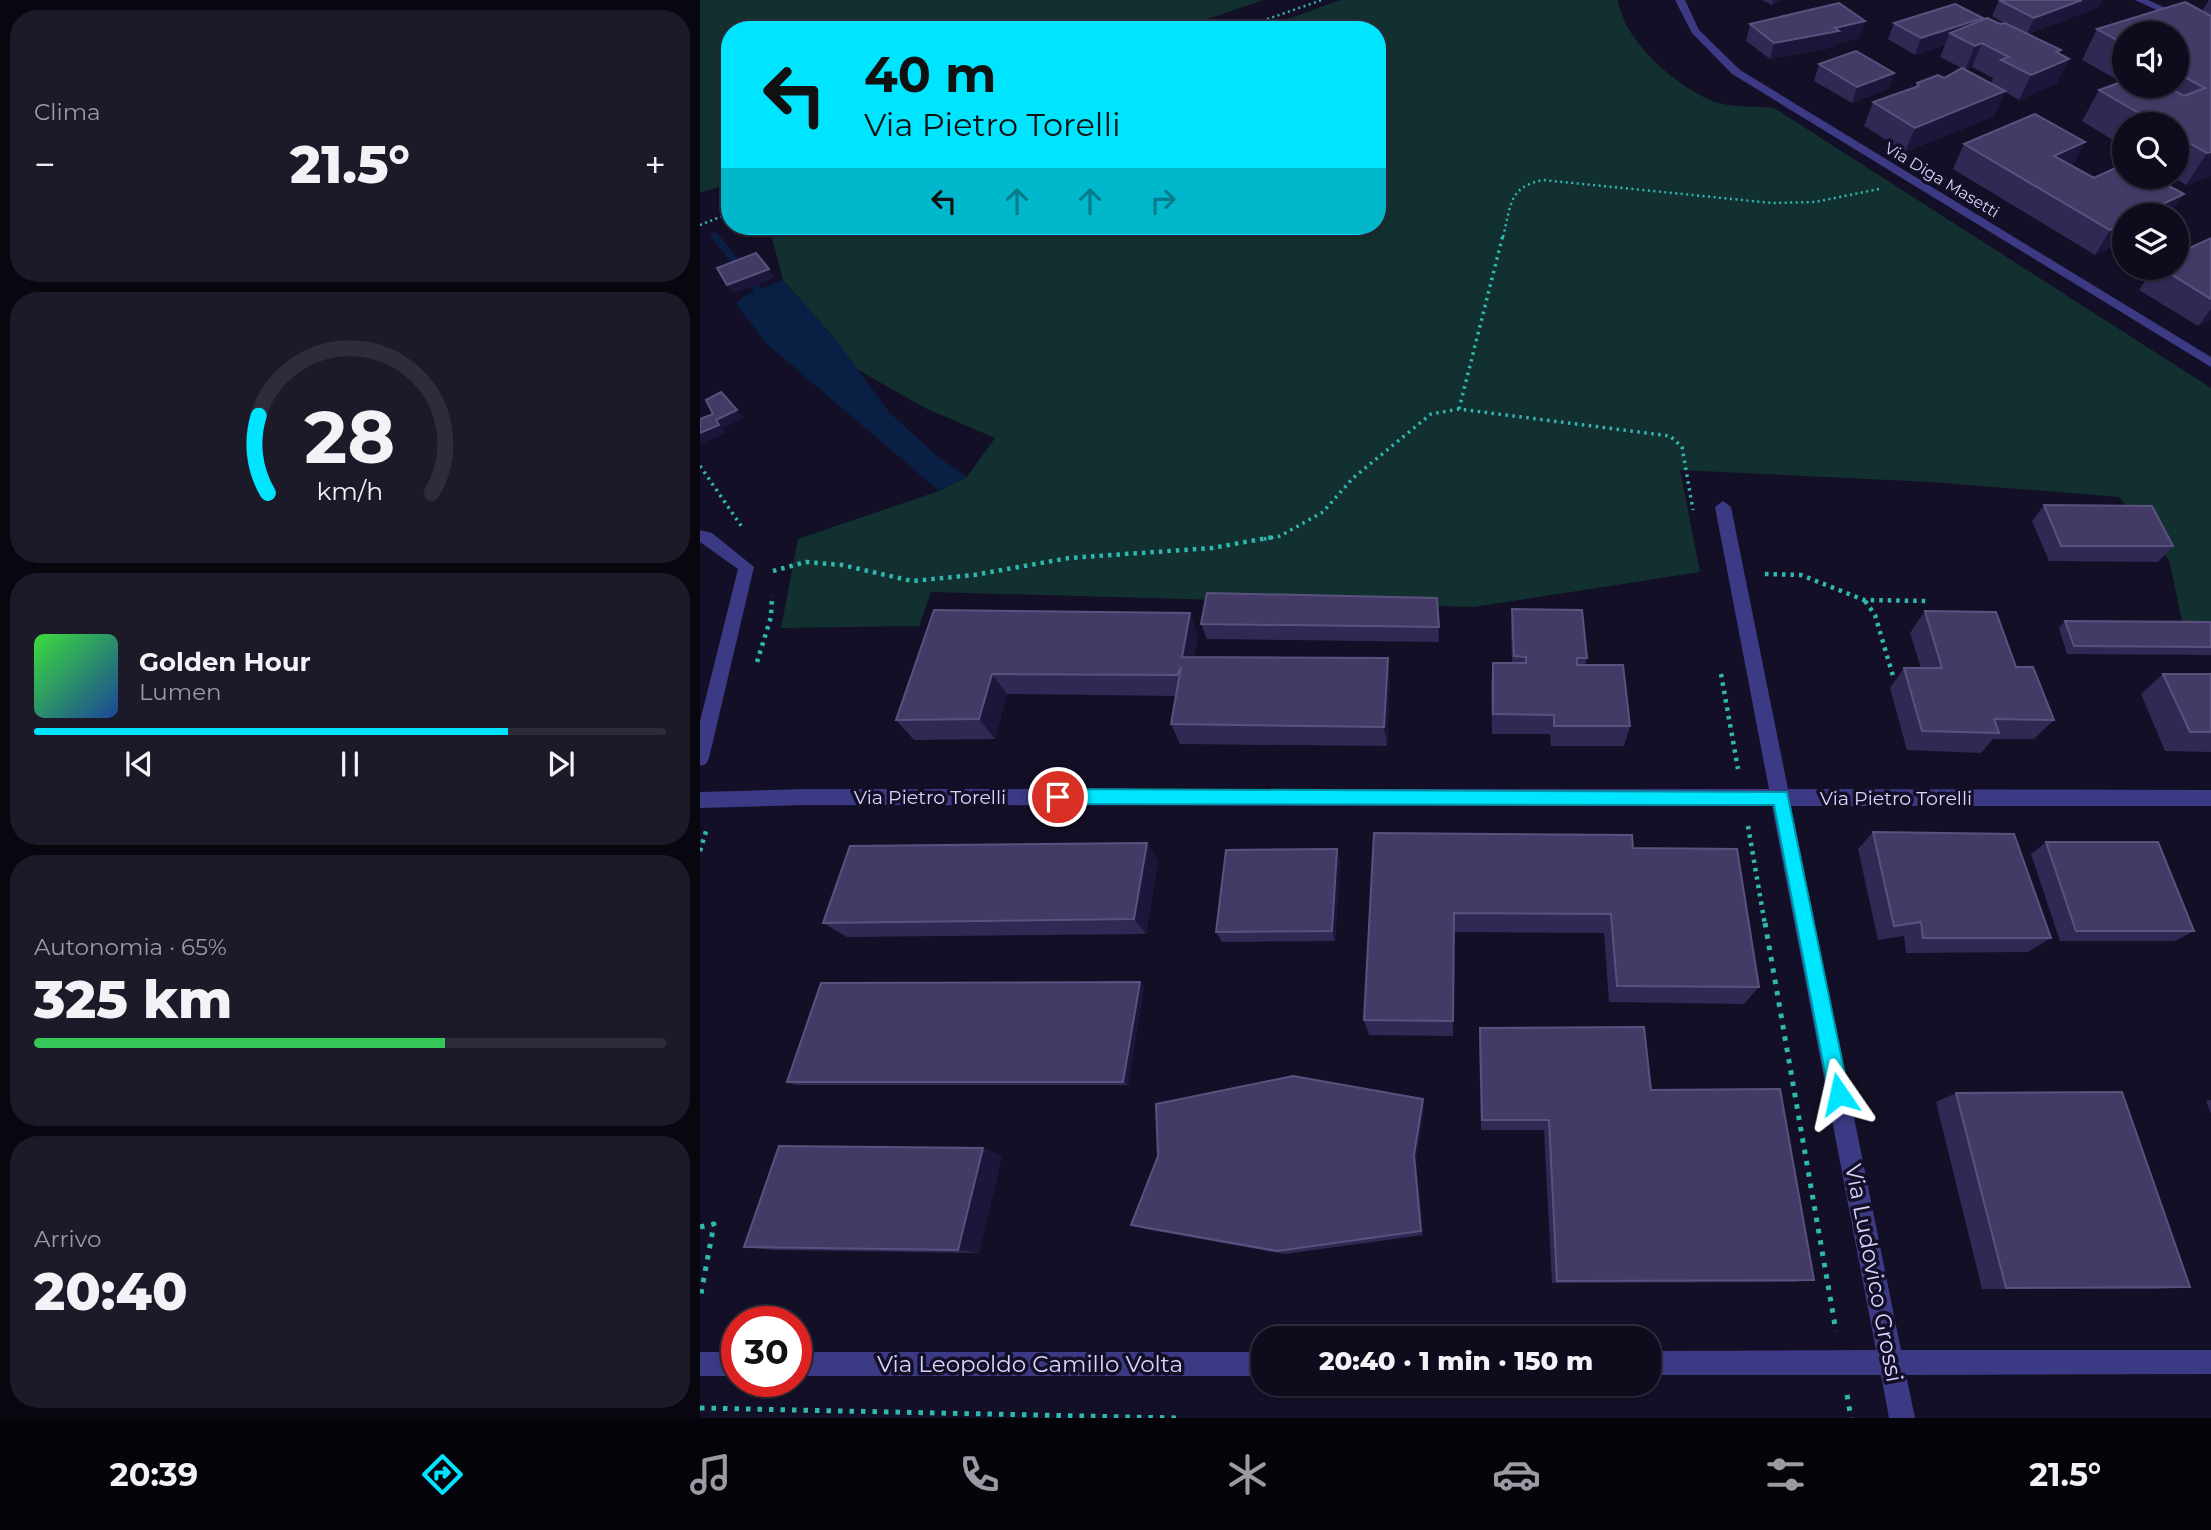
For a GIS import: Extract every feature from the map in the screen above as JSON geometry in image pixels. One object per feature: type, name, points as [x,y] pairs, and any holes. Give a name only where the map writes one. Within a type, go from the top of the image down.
[{"type":"street","name":"Via Diga Masetti","points":[[1680,0],[1685,19],[1699,37],[1736,72],[1909,178],[2205,352],[2211,363]]},
{"type":"street","points":[[2140,0],[2211,32]]},
{"type":"street","name":"Via Ludovico Grossi","points":[[1723,508],[1902,1418]]},
{"type":"street","points":[[700,536],[706,537],[746,567],[700,758]]},
{"type":"street","name":"Via Pietro Torelli","points":[[700,800],[805,797],[2211,799]]},
{"type":"street","points":[[1661,1363],[2211,1362]]},
{"type":"street","name":"Via Leopoldo Camillo Volta","points":[[812,1364],[1251,1363]]},
{"type":"street","points":[[700,1364],[721,1364]]},
{"type":"path","points":[[1262,21],[1322,0]]},
{"type":"path","points":[[1459,409],[1514,194],[1524,184],[1543,180],[1783,203],[1860,195],[1909,178]]},
{"type":"path","points":[[700,225],[721,217]]},
{"type":"path","points":[[773,572],[806,562],[842,565],[912,581],[974,575],[1069,558],[1212,548],[1280,537],[1323,512],[1353,478],[1431,414],[1459,409],[1671,436],[1682,447],[1693,513]]},
{"type":"path","points":[[1736,574],[1801,575],[1864,600],[1929,601]]},
{"type":"path","points":[[1864,600],[1875,615],[1893,676]]},
{"type":"path","points":[[1719,661],[1851,1418]]},
{"type":"path","points":[[700,1227],[714,1224],[700,1299]]},
{"type":"path","points":[[700,1408],[1178,1418]]},
{"type":"green space","points":[[700,0],[1263,0],[1202,21],[721,21],[721,186],[700,193]]},
{"type":"green space","points":[[1340,0],[1618,0],[1622,15],[1640,45],[1666,72],[1696,93],[1717,103],[1774,108],[2211,388],[2211,630],[2184,630],[2169,560],[2119,497],[1931,482],[1680,470],[1700,572],[1474,607],[931,592],[919,626],[781,628],[798,539],[939,491],[967,477],[995,438],[925,408],[853,367],[836,340],[783,280],[771,235],[1386,235],[1386,21],[1283,21]]},
{"type":"water","points":[[783,280],[836,340],[890,413],[936,455],[967,477],[939,491],[767,344],[736,304],[744,296]]},
{"type":"building","points":[[1999,0],[2082,0],[2034,18]]},
{"type":"building","points":[[2185,2],[2211,16],[2211,152],[2207,153],[2189,143],[2189,112],[2137,112],[2113,98],[2189,98],[2189,94],[2205,88],[2189,79],[2189,21],[2123,21]]},
{"type":"building","points":[[1839,3],[1865,21],[1835,28],[1839,31],[1774,43],[1750,24]]},
{"type":"building","points":[[1955,4],[1983,18],[1921,38],[1894,23]]},
{"type":"building","points":[[1987,18],[2000,24],[2005,23],[2061,50],[2056,52],[2069,59],[2031,75],[2001,60],[2009,57],[1982,43],[1975,46],[1950,33]]},
{"type":"building","points":[[2112,24],[2112,37],[2097,29]]},
{"type":"building","points":[[1856,51],[1894,73],[1857,87],[1819,64]]},
{"type":"building","points":[[1962,68],[2005,91],[1915,128],[1873,102],[1919,86],[1917,83],[1938,75],[1944,78]]},
{"type":"building","points":[[2112,85],[2112,97],[2099,90]]},
{"type":"building","points":[[2035,114],[2085,142],[2054,156],[2094,178],[2112,170],[2112,189],[2175,189],[2184,194],[2165,203],[2112,203],[2110,230],[1964,144]]},
{"type":"building","points":[[2211,238],[2211,299],[2180,280],[2189,280],[2189,248]]},
{"type":"building","points":[[756,253],[769,269],[727,285],[717,268]]},
{"type":"building","points":[[721,392],[737,410],[716,420],[719,425],[700,433],[700,419],[713,414],[706,400]]},
{"type":"building","points":[[2044,505],[2152,506],[2173,546],[2061,546]]},
{"type":"building","points":[[1207,593],[1437,598],[1439,627],[1201,624]]},
{"type":"building","points":[[1512,609],[1582,610],[1587,658],[1577,658],[1577,665],[1623,665],[1630,726],[1554,726],[1554,715],[1493,714],[1493,663],[1526,663],[1526,657],[1514,656]]},
{"type":"building","points":[[934,610],[1190,613],[1182,657],[1388,658],[1384,727],[1171,724],[1181,667],[1177,675],[992,674],[979,719],[896,720]]},
{"type":"building","points":[[1925,611],[1996,612],[2016,667],[2033,667],[2054,720],[1994,719],[1999,733],[1922,731],[1904,668],[1942,668]]},
{"type":"building","points":[[2065,621],[2211,622],[2211,647],[2074,646]]},
{"type":"building","points":[[2163,674],[2211,674],[2211,732],[2190,732]]},
{"type":"building","points":[[1873,832],[2014,834],[2051,938],[1923,938],[1921,922],[1894,926]]},
{"type":"building","points":[[1374,833],[1632,835],[1633,848],[1737,849],[1759,987],[1617,986],[1611,914],[1454,913],[1453,1021],[1364,1020]]},
{"type":"building","points":[[2046,842],[2158,842],[2194,931],[2076,931]]},
{"type":"building","points":[[1147,843],[1134,919],[823,923],[850,846]]},
{"type":"building","points":[[1337,849],[1332,931],[1216,932],[1226,850]]},
{"type":"building","points":[[1140,982],[1123,1082],[787,1082],[821,983]]},
{"type":"building","points":[[1644,1027],[1651,1090],[1780,1089],[1814,1280],[1557,1281],[1549,1120],[1482,1120],[1480,1028]]},
{"type":"building","points":[[1293,1076],[1423,1099],[1414,1155],[1421,1231],[1277,1251],[1131,1225],[1158,1156],[1156,1104]]},
{"type":"building","points":[[2122,1092],[2190,1287],[2006,1288],[1956,1093]]},
{"type":"building","points":[[779,1146],[983,1148],[958,1250],[744,1247]]},
{"type":"waterway","points":[[714,235],[758,290]]},
{"type":"route","points":[[1058,797],[1781,797],[1839,1094]]}]
